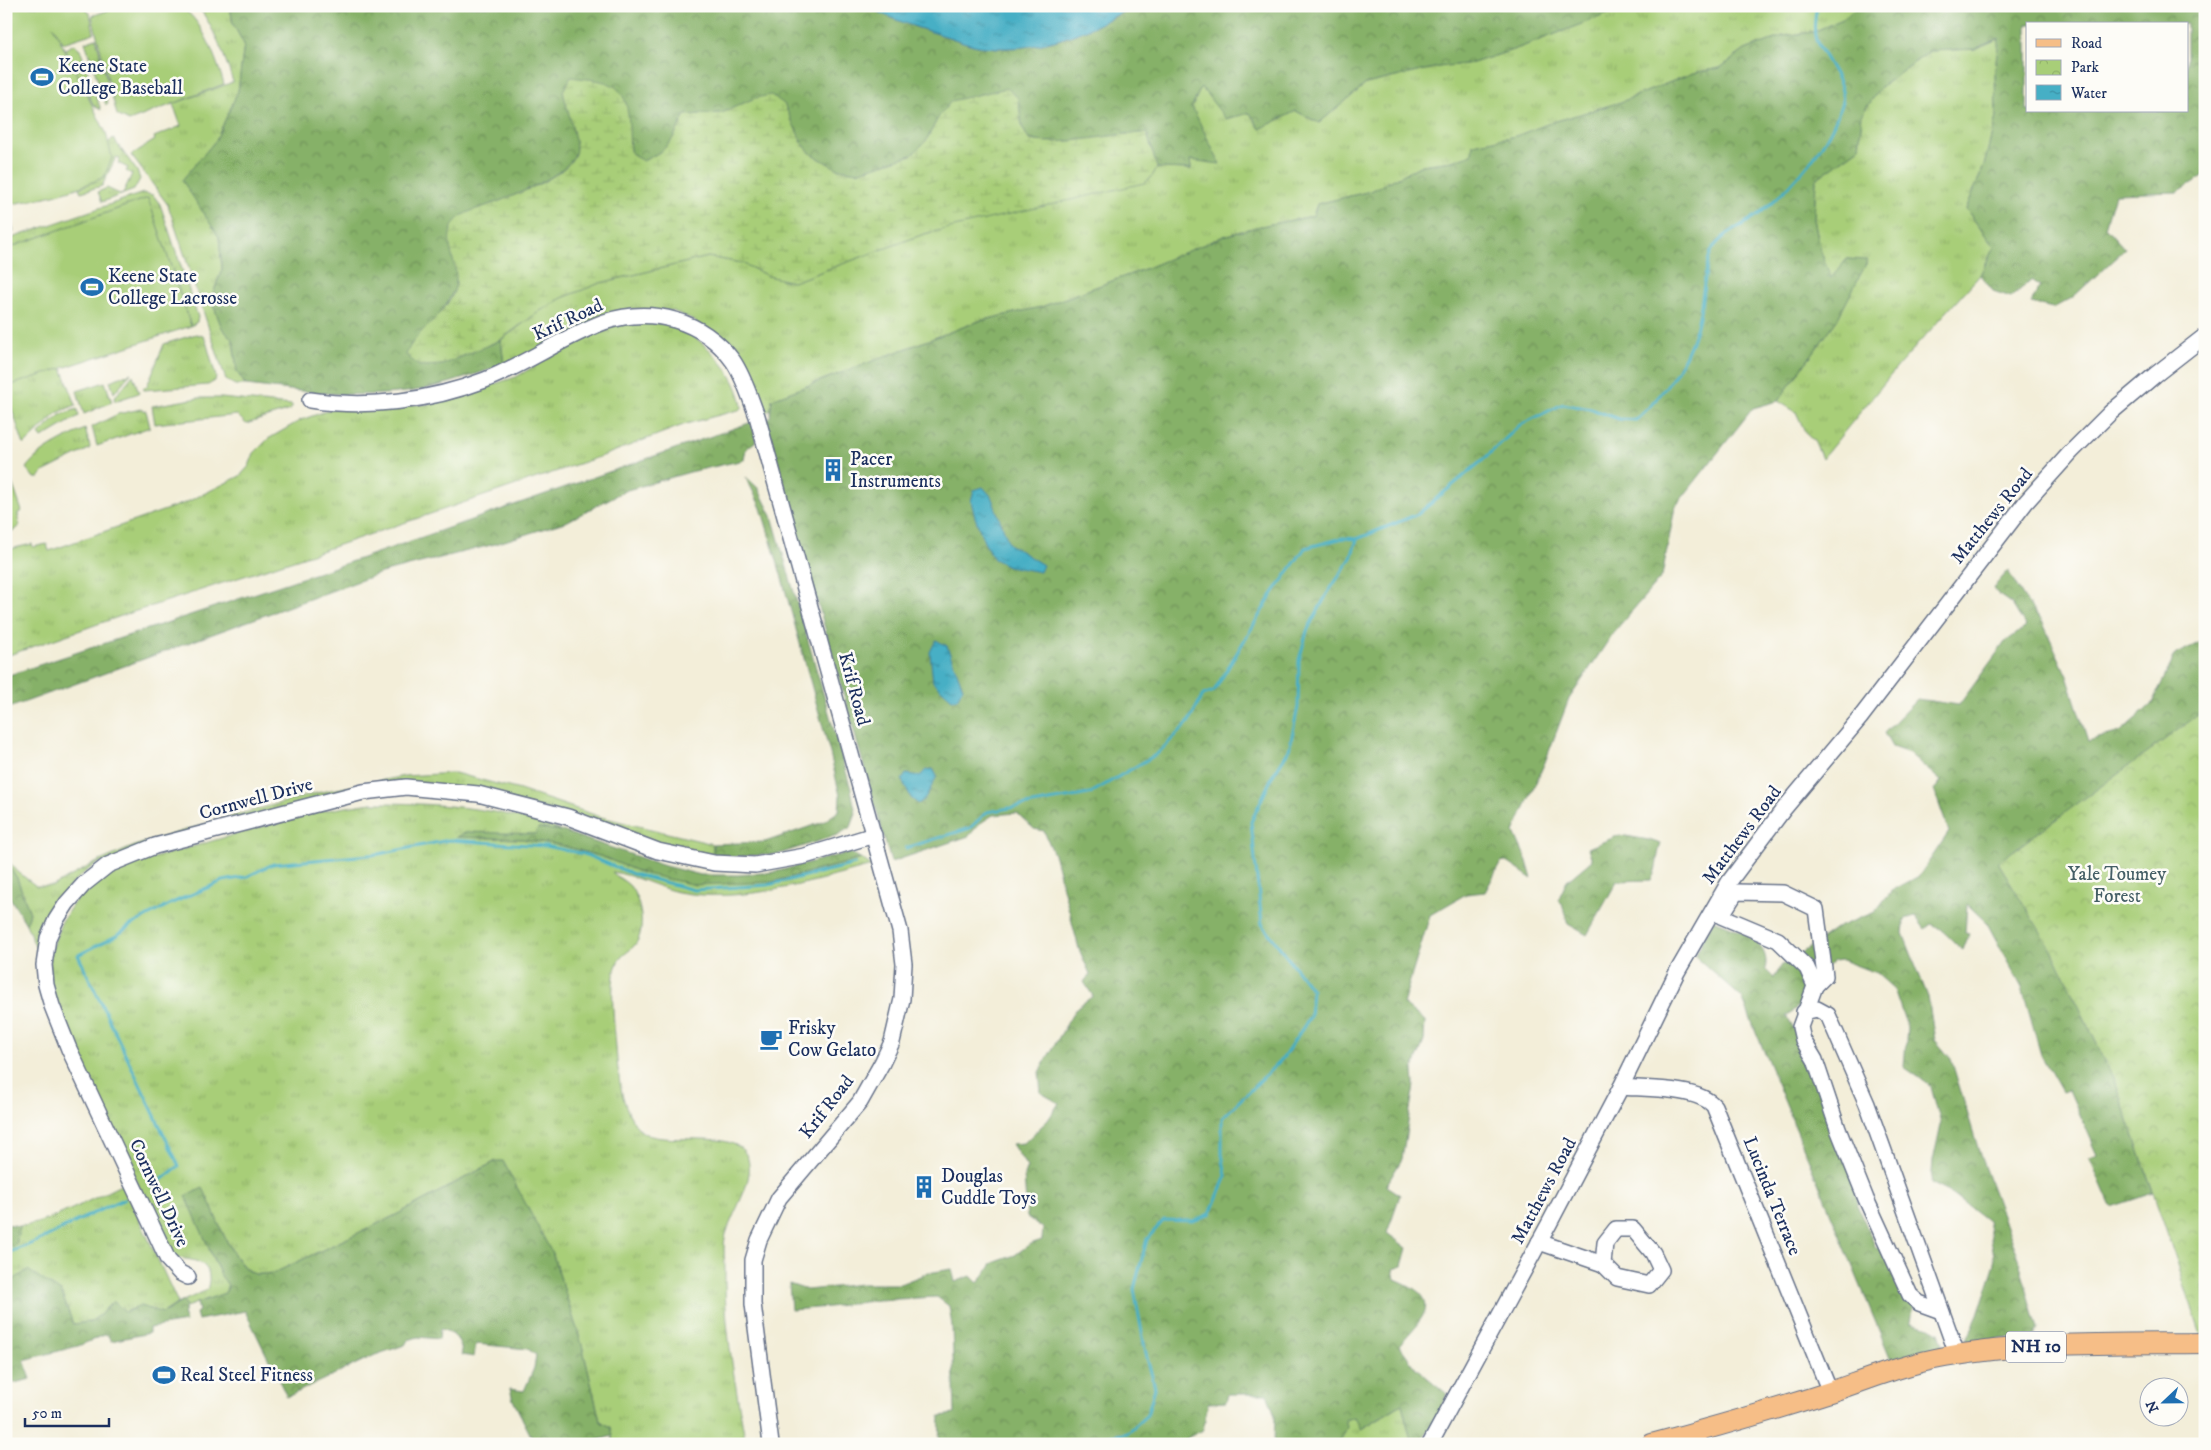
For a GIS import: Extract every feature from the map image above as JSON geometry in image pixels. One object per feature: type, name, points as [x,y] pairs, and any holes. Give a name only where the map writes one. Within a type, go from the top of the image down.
[{"type":"main road","name":"NH 10","points":[[1652,1444],[1830,1392],[1871,1376],[1915,1363],[1957,1354],[2057,1345],[2205,1343]]},
{"type":"street","name":"Krif Road","points":[[310,400],[367,403],[406,401],[455,390],[513,369],[588,329],[620,318],[652,316],[669,318],[697,328],[710,336],[734,362],[742,378],[757,416],[874,835],[900,931],[904,964],[902,998],[892,1042],[867,1092],[779,1198],[758,1240],[753,1260],[752,1304],[772,1444]]},
{"type":"street","name":"Matthews Road","points":[[1430,1444],[1621,1087],[1677,972],[1729,882],[1777,818],[1860,718],[2026,502],[2070,452],[2110,413],[2155,374],[2205,336]]},
{"type":"street","name":"Cornwell Drive","points":[[188,1277],[180,1273],[168,1260],[69,1049],[46,985],[44,964],[48,938],[56,920],[67,903],[84,884],[108,865],[155,846],[344,796],[406,787],[478,794],[568,817],[658,851],[714,863],[755,865],[805,856],[874,835]]},
{"type":"street","points":[[1815,986],[1807,968],[1778,940],[1721,916],[1736,892],[1783,893],[1816,909],[1825,976],[1815,986],[1804,1012],[1800,1027],[1803,1040],[1815,1060],[1838,1129],[1866,1199],[1910,1295],[1919,1302],[1942,1311]]},
{"type":"street","points":[[1804,1012],[1817,1009],[1828,1015],[1838,1035],[1867,1104],[1957,1354]]},
{"type":"street","name":"Lucinda Terrace","points":[[1621,1087],[1690,1093],[1709,1100],[1714,1106],[1830,1392]]},
{"type":"street","points":[[1539,1242],[1603,1264]]},
{"type":"green space","points":[[170,5],[185,10],[193,18],[207,39],[224,84],[129,121],[117,115],[92,16],[120,6]]},
{"type":"green space","name":"Keene State College Baseball","points":[[6,6],[94,6],[88,8],[87,11],[90,13],[94,33],[63,43],[53,26],[106,133],[112,158],[104,177],[56,194],[6,205]]},
{"type":"green space","points":[[198,6],[230,6],[233,24],[244,44],[238,92],[216,140],[183,180],[219,237],[222,269],[211,299],[222,328],[233,340],[237,372],[246,385],[235,385],[226,380],[168,205],[131,155],[155,140],[154,137],[181,126],[173,104],[233,82],[218,43]]},
{"type":"green space","points":[[230,6],[867,6],[904,23],[969,44],[1006,48],[1044,44],[1081,32],[1133,6],[1617,6],[1613,12],[1516,49],[1473,63],[1438,67],[1366,84],[1319,123],[1296,111],[1260,129],[1250,113],[1226,119],[1201,87],[1192,107],[1220,164],[1190,160],[1191,169],[1157,168],[1147,133],[1057,142],[1029,140],[1022,127],[1018,98],[938,118],[926,141],[912,155],[857,172],[838,169],[811,154],[802,143],[784,104],[755,98],[722,113],[685,115],[665,148],[643,161],[634,156],[630,151],[626,103],[563,91],[576,142],[572,159],[548,179],[512,196],[467,213],[455,289],[439,316],[410,345],[442,365],[501,340],[504,365],[430,388],[407,392],[361,395],[246,385],[237,372],[233,340],[222,328],[211,299],[222,269],[219,237],[182,180],[216,140],[238,91],[244,44],[233,24]]},
{"type":"green space","points":[[1617,6],[1862,6],[1843,19],[1813,32],[1783,36],[1745,50],[1720,68],[1693,73],[1621,102],[1553,122],[1516,136],[1473,144],[1472,154],[1452,161],[1422,165],[1371,191],[1317,204],[1313,216],[1256,227],[1224,236],[1142,270],[1041,307],[979,321],[772,399],[771,410],[760,414],[750,384],[695,321],[673,311],[630,309],[504,365],[501,340],[540,311],[562,298],[600,283],[708,257],[742,263],[768,276],[793,282],[924,234],[1151,178],[1157,168],[1191,169],[1190,160],[1203,131],[1192,107],[1201,87],[1250,113],[1260,129],[1296,111],[1319,123],[1366,84],[1438,67],[1473,63],[1516,49],[1612,12]]},
{"type":"green space","points":[[2205,6],[2205,175],[2177,192],[2115,194],[2105,227],[2125,249],[2072,298],[2053,308],[2031,303],[2040,286],[2032,280],[2011,297],[1993,291],[1980,275],[1994,247],[1966,209],[1984,166],[1996,117],[1995,69],[1999,38],[1975,49],[1930,51],[1881,87],[1862,114],[1859,148],[1816,179],[1814,219],[1821,252],[1831,278],[1847,259],[1868,260],[1837,320],[1778,401],[1753,408],[1675,507],[1662,576],[1614,632],[1569,699],[1545,762],[1514,832],[1527,861],[1532,879],[1506,861],[1501,862],[1485,892],[1466,894],[1430,915],[1403,1004],[1425,1021],[1424,1041],[1413,1069],[1414,1085],[1402,1159],[1386,1186],[1400,1195],[1387,1233],[1407,1248],[1402,1266],[1393,1269],[1395,1279],[1410,1286],[1420,1294],[1425,1301],[1426,1308],[1417,1325],[1399,1345],[1416,1368],[1447,1394],[1437,1421],[1417,1444],[1412,1444],[1402,1404],[1361,1429],[1354,1417],[1345,1420],[1347,1427],[1342,1438],[1335,1444],[1274,1444],[1275,1415],[1267,1394],[1228,1394],[1226,1402],[1208,1403],[1203,1430],[1187,1438],[1185,1444],[1121,1444],[1114,1441],[1107,1444],[939,1444],[940,1416],[955,1414],[952,1326],[949,1306],[937,1297],[878,1300],[791,1310],[789,1284],[807,1290],[861,1284],[900,1284],[928,1273],[952,1269],[955,1282],[971,1276],[978,1283],[993,1263],[1015,1255],[1030,1244],[1042,1240],[1043,1228],[1027,1217],[1024,1175],[1027,1167],[1012,1144],[1024,1143],[1048,1120],[1059,1103],[1041,1093],[1039,1072],[1076,1008],[1093,996],[1084,982],[1090,974],[1079,949],[1055,857],[1044,831],[1034,829],[1017,813],[993,815],[979,824],[969,836],[891,862],[766,420],[770,417],[772,399],[979,321],[1041,307],[1142,270],[1224,236],[1256,227],[1313,216],[1317,204],[1371,191],[1422,165],[1452,161],[1472,154],[1473,144],[1516,136],[1553,122],[1621,102],[1693,73],[1720,68],[1745,50],[1783,36],[1813,32],[1843,19],[1858,7]]},
{"type":"green space","points":[[96,38],[107,81],[103,83],[108,104],[106,105],[85,42]]},
{"type":"green space","points":[[2000,38],[1995,69],[1996,117],[1984,166],[1966,209],[1994,247],[1980,275],[1899,365],[1822,459],[1815,442],[1806,434],[1796,412],[1778,401],[1837,320],[1867,261],[1847,259],[1831,279],[1821,252],[1814,219],[1816,179],[1859,148],[1862,114],[1881,87],[1930,51],[1975,49]]},
{"type":"green space","points":[[74,44],[80,49],[101,110],[94,106],[65,49]]},
{"type":"green space","points":[[571,77],[610,84],[623,95],[628,113],[630,151],[634,156],[643,161],[665,148],[685,115],[722,113],[755,98],[771,95],[784,104],[802,143],[811,154],[838,169],[857,172],[912,155],[926,141],[938,118],[951,101],[1007,88],[1018,98],[1022,127],[1029,140],[1057,142],[1147,133],[1157,168],[1151,178],[1144,183],[924,234],[793,282],[768,276],[742,263],[708,257],[600,283],[562,298],[540,311],[500,340],[442,365],[419,366],[406,355],[410,346],[445,307],[455,288],[456,279],[450,238],[455,222],[466,213],[541,183],[555,175],[574,157],[575,140],[563,91]]},
{"type":"green space","points":[[113,138],[137,171],[140,179],[134,190],[122,194],[132,174],[126,171],[128,168],[118,163],[120,159],[116,157],[102,186],[81,192],[79,188],[104,177],[112,158],[108,143]]},
{"type":"green space","points":[[107,188],[121,195],[102,202],[98,192]]},
{"type":"green space","points":[[143,193],[153,195],[160,204],[198,317],[197,322],[191,326],[148,198],[6,249],[6,240]]},
{"type":"green space","name":"Keene State College Lacrosse","points":[[148,198],[191,326],[8,386],[6,380],[6,249]]},
{"type":"green space","points":[[6,205],[14,231],[6,234]]},
{"type":"green space","points":[[637,321],[672,326],[696,338],[708,348],[728,371],[740,397],[742,409],[686,424],[605,455],[6,656],[6,550],[32,544],[33,547],[47,544],[49,551],[185,503],[240,476],[249,466],[254,453],[268,439],[301,420],[332,409],[431,404],[516,377],[573,343],[612,326]]},
{"type":"green space","points":[[196,334],[203,336],[206,341],[216,377],[215,381],[208,385],[144,390],[143,388],[147,386],[164,344]]},
{"type":"green space","points":[[62,368],[76,405],[57,413],[24,445],[6,392],[8,386]]},
{"type":"green space","points":[[131,373],[114,393],[110,381]]},
{"type":"green space","points":[[133,375],[139,393],[115,401],[114,398]]},
{"type":"green space","points":[[105,382],[112,402],[84,414],[77,391]]},
{"type":"green space","points":[[199,398],[221,398],[292,405],[292,407],[290,410],[246,424],[237,415],[155,424],[152,406]]},
{"type":"green space","points":[[77,409],[79,416],[42,438],[39,434],[60,415]]},
{"type":"green space","points":[[141,409],[146,411],[150,427],[97,446],[92,427],[118,414]]},
{"type":"green space","points":[[752,422],[756,441],[746,449],[744,460],[690,472],[624,491],[568,521],[495,544],[381,573],[6,709],[6,676],[365,557]]},
{"type":"green space","points":[[85,429],[89,449],[43,472],[39,478],[34,478],[26,468],[45,450]]},
{"type":"green space","points":[[6,466],[22,511],[18,513],[19,527],[6,535]]},
{"type":"green space","points":[[746,477],[758,488],[772,516],[851,789],[856,814],[851,827],[837,835],[779,854],[713,858],[713,844],[765,842],[823,822],[839,811],[840,796],[830,753],[780,571],[761,508]]},
{"type":"green space","points":[[2008,571],[2024,598],[2042,621],[2067,676],[2088,741],[2120,732],[2151,705],[2176,654],[2205,640],[2205,710],[1998,862],[2053,952],[2118,1088],[2153,1193],[2111,1207],[2090,1159],[2098,1155],[2069,1090],[2062,1092],[2041,1055],[2022,988],[1987,923],[1967,904],[1965,933],[1969,934],[1963,950],[1935,926],[1931,924],[1925,929],[1915,916],[1905,919],[1903,933],[1928,997],[1935,1040],[1951,1059],[1981,1158],[2019,1261],[2038,1329],[2034,1337],[1966,1341],[1978,1315],[1995,1263],[1988,1221],[1953,1194],[1931,1183],[1933,1161],[1941,1124],[1931,1086],[1904,1067],[1907,1027],[1894,989],[1876,973],[1842,960],[1834,961],[1817,975],[1800,954],[1838,927],[1875,912],[1891,891],[1919,876],[1949,832],[1934,790],[1941,781],[1909,753],[1892,747],[1884,733],[1917,699],[1959,705],[2005,642],[2026,627],[2012,604],[1993,588]]},
{"type":"green space","name":"Yale Toumey Forest","points":[[2205,710],[2205,1336],[2202,1337],[2118,1088],[2053,952],[1998,862]]},
{"type":"green space","points":[[455,773],[520,790],[601,817],[713,844],[713,858],[660,847],[542,808],[401,785],[97,864],[79,877],[59,900],[44,928],[37,951],[26,924],[30,913],[17,878],[6,862],[6,858],[18,872],[36,886],[53,886],[93,864],[137,845],[215,821],[321,792],[405,776]]},
{"type":"green space","points":[[371,803],[420,804],[468,808],[516,816],[562,831],[539,828],[536,834],[458,837],[521,839],[560,845],[603,857],[642,873],[771,882],[862,859],[872,866],[776,890],[727,895],[702,895],[678,892],[612,872],[630,886],[634,892],[641,916],[638,940],[619,960],[615,969],[613,985],[613,1011],[618,1067],[626,1107],[640,1130],[650,1136],[714,1140],[730,1143],[741,1149],[748,1159],[748,1178],[728,1228],[724,1250],[726,1315],[746,1444],[613,1444],[611,1427],[600,1421],[582,1345],[553,1255],[496,1161],[396,1215],[274,1273],[255,1274],[239,1261],[224,1236],[203,1189],[187,1196],[214,1260],[228,1285],[225,1293],[186,1307],[183,1301],[207,1290],[209,1273],[202,1264],[196,1261],[173,1258],[68,1037],[50,987],[50,954],[61,923],[78,896],[115,869],[309,813]]},
{"type":"green space","points":[[538,828],[562,831],[665,866],[701,875],[775,872],[851,853],[862,859],[771,882],[695,885],[642,873],[603,857],[560,845],[521,839],[456,837],[467,832],[536,834]]},
{"type":"green space","points":[[1620,835],[1661,844],[1655,871],[1651,880],[1617,881],[1587,935],[1568,924],[1562,904],[1558,900],[1567,881],[1592,860],[1588,848]]},
{"type":"green space","points":[[6,862],[17,878],[30,913],[26,924],[9,896],[6,897]]},
{"type":"green space","points":[[1713,920],[1740,931],[1757,943],[1766,959],[1765,969],[1774,978],[1782,965],[1793,960],[1809,983],[1804,1002],[1786,1016],[1797,1037],[1803,1061],[1811,1063],[1857,1184],[1858,1207],[1876,1248],[1882,1245],[1914,1303],[1911,1322],[1930,1327],[1939,1332],[1944,1347],[1930,1353],[1892,1362],[1742,998],[1695,956]]},
{"type":"green space","points":[[496,1161],[503,1161],[553,1255],[582,1345],[600,1421],[611,1427],[613,1436],[583,1444],[535,1444],[513,1400],[510,1389],[524,1391],[534,1368],[536,1355],[528,1349],[476,1344],[474,1357],[462,1355],[459,1341],[449,1332],[440,1329],[439,1339],[418,1337],[408,1340],[405,1345],[375,1355],[287,1397],[245,1311],[198,1320],[196,1313],[199,1311],[197,1303],[225,1293],[228,1285],[221,1276],[186,1196],[203,1188],[224,1236],[238,1261],[254,1274],[274,1273],[396,1215]]},
{"type":"green space","points":[[123,1184],[178,1303],[163,1313],[140,1306],[125,1312],[113,1301],[100,1315],[90,1322],[73,1324],[61,1292],[6,1277],[6,1248],[13,1247],[19,1226],[41,1222]]},
{"type":"green space","points":[[6,1224],[19,1226],[17,1242],[13,1247],[6,1248]]},
{"type":"green space","points":[[28,1270],[61,1292],[73,1324],[90,1322],[100,1315],[113,1301],[125,1312],[140,1306],[163,1313],[183,1301],[186,1307],[183,1314],[186,1322],[149,1328],[149,1333],[111,1341],[107,1334],[78,1346],[24,1360],[31,1379],[6,1385],[6,1277],[13,1280]]},
{"type":"green space","points":[[1402,1404],[1412,1444],[1335,1444],[1342,1438],[1344,1420],[1354,1417],[1362,1429]]},
{"type":"water","points":[[867,6],[971,6],[993,9],[1018,6],[1133,6],[1081,32],[1063,38],[1044,44],[1006,48],[969,44],[904,23]]},
{"type":"water","points":[[983,487],[991,496],[1009,544],[1043,565],[1040,572],[1008,566],[994,559],[984,542],[971,501],[974,490]]},
{"type":"water","points":[[936,640],[947,646],[963,688],[957,699],[952,699],[933,682],[930,652]]},
{"type":"water","points":[[933,769],[937,776],[925,799],[918,804],[911,798],[902,780],[906,774],[920,776],[926,770]]},
{"type":"waterway","points":[[1090,1444],[1098,1439],[1127,1433],[1147,1415],[1155,1388],[1145,1349],[1134,1289],[1147,1239],[1164,1220],[1193,1221],[1210,1214],[1226,1176],[1222,1154],[1222,1118],[1283,1058],[1310,1017],[1312,990],[1262,924],[1251,822],[1273,775],[1289,750],[1298,707],[1299,660],[1307,631],[1327,594],[1351,558],[1357,539],[1418,514],[1484,459],[1520,425],[1563,404],[1591,409],[1619,419],[1636,420],[1668,385],[1685,357],[1697,328],[1707,265],[1711,252],[1720,240],[1760,213],[1786,190],[1810,163],[1837,117],[1843,94],[1838,79],[1816,40],[1814,28],[1817,6]]},
{"type":"waterway","points":[[906,848],[970,828],[987,812],[1089,794],[1157,754],[1188,723],[1203,695],[1214,691],[1271,596],[1305,548],[1343,538],[1357,539]]},
{"type":"waterway","points":[[152,1187],[179,1166],[78,955],[116,936],[131,925],[172,903],[223,881],[246,877],[273,864],[379,854],[449,840],[545,846],[584,854],[633,874],[694,890],[768,885],[855,864]]},
{"type":"waterway","points":[[6,1253],[37,1241],[125,1199]]},
{"type":"place","name":"Keene State College Baseball","points":[[42,77]]},
{"type":"place","name":"Keene State College Lacrosse","points":[[92,287]]},
{"type":"place","name":"Pacer Instruments","points":[[833,470]]},
{"type":"place","name":"Frisky Cow Gelato","points":[[771,1039]]},
{"type":"place","name":"Douglas Cuddle Toys","points":[[924,1187]]},
{"type":"place","name":"Real Steel Fitness","points":[[164,1375]]}]
